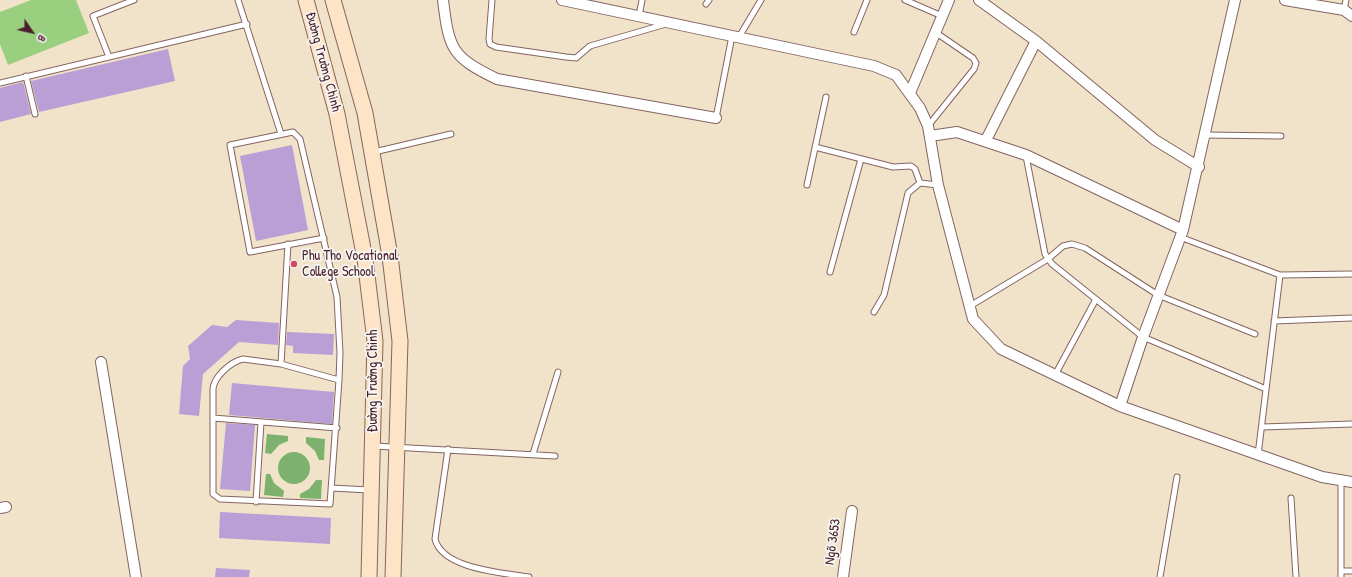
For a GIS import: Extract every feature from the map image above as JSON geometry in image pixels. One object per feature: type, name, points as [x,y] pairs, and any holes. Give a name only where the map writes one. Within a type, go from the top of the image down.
[{"type":"main road","name":"Đường Trường Chinh","points":[[306,0],[338,114],[365,259],[375,341],[369,577]]},
{"type":"main road","name":"Đường Trường Chinh","points":[[332,0],[365,113],[390,256],[400,341],[393,577]]},
{"type":"street","points":[[443,0],[446,27],[453,46],[460,58],[474,68],[497,79],[716,118]]},
{"type":"street","points":[[562,0],[874,66],[896,75],[920,108],[929,131],[938,185],[973,319],[1001,350],[1120,406],[1322,477],[1352,482]]},
{"type":"street","points":[[910,93],[934,31],[948,0]]},
{"type":"street","points":[[1120,406],[1158,295],[1182,234],[1199,166],[1235,0]]},
{"type":"street","points":[[1286,0],[1347,9]]},
{"type":"street","points":[[985,2],[1036,41],[1155,140],[1199,166]]},
{"type":"street","points":[[986,140],[1036,41]]},
{"type":"street","points":[[929,131],[957,132],[986,140],[1026,155],[1182,234]]},
{"type":"street","points":[[101,362],[136,577]]},
{"type":"street","name":"Ngõ 3653","points":[[843,577],[852,511]]},
{"type":"lane","points":[[109,57],[93,16],[134,0]]},
{"type":"lane","points":[[238,0],[247,24],[281,134]]},
{"type":"lane","points":[[492,0],[489,39],[490,44],[496,47],[566,57],[576,58],[590,46],[671,23]]},
{"type":"lane","points":[[639,16],[642,0]]},
{"type":"lane","points":[[716,118],[735,37],[761,0]]},
{"type":"lane","points":[[854,32],[866,0]]},
{"type":"lane","points":[[905,0],[942,16]]},
{"type":"lane","points":[[0,83],[247,24]]},
{"type":"lane","points":[[929,131],[974,69],[976,63],[973,58],[934,31]]},
{"type":"lane","points":[[26,76],[35,114]]},
{"type":"lane","points":[[807,185],[826,97]]},
{"type":"lane","points":[[324,238],[250,252],[230,145],[293,132],[300,139],[324,238],[337,297],[340,353],[339,380],[337,428],[330,504],[256,502],[220,499],[213,494],[214,382],[218,377],[238,360],[248,359],[281,364],[339,380]]},
{"type":"lane","points":[[372,153],[451,134]]},
{"type":"lane","points":[[1205,135],[1281,136]]},
{"type":"lane","points":[[815,148],[893,167],[911,166],[915,169],[920,183]]},
{"type":"lane","points":[[1026,155],[1048,259],[1143,337],[1266,389]]},
{"type":"lane","points":[[830,272],[861,159]]},
{"type":"lane","points":[[874,312],[884,295],[908,193],[920,183],[938,185]]},
{"type":"lane","points":[[1182,234],[1280,275],[1352,274]]},
{"type":"lane","points":[[281,364],[288,244]]},
{"type":"lane","points":[[970,306],[1048,259],[1063,246],[1072,244],[1085,248],[1158,295],[1255,334]]},
{"type":"lane","points":[[1258,455],[1280,275]]},
{"type":"lane","points":[[1054,376],[1096,299]]},
{"type":"lane","points":[[1274,321],[1352,318]]},
{"type":"lane","points":[[533,454],[558,372]]},
{"type":"lane","points":[[213,418],[337,428]]},
{"type":"lane","points":[[256,502],[261,422]]},
{"type":"lane","points":[[1262,427],[1352,424]]},
{"type":"lane","points":[[372,446],[398,446],[555,456]]},
{"type":"lane","points":[[448,449],[435,539],[440,550],[451,559],[486,571],[529,577]]},
{"type":"lane","points":[[1160,577],[1177,476]]},
{"type":"lane","points":[[1341,481],[1341,577]]},
{"type":"lane","points":[[332,488],[371,490]]},
{"type":"lane","points":[[1291,498],[1296,577]]},
{"type":"lane","points":[[1341,571],[1352,571]]},
{"type":"green space","points":[[31,0],[76,0],[89,33],[8,65],[0,44],[0,12]]},
{"type":"green space","points":[[267,434],[288,436],[288,441],[279,445],[271,454],[265,453]]},
{"type":"green space","points":[[306,437],[325,439],[324,460],[319,460],[315,451],[306,443]]},
{"type":"green space","points":[[291,452],[297,452],[306,456],[310,468],[306,480],[297,484],[291,484],[282,480],[278,471],[278,465],[282,456]]},
{"type":"green space","points":[[266,474],[270,474],[274,483],[284,491],[283,497],[264,495]]},
{"type":"green space","points":[[316,480],[322,480],[321,499],[300,498],[300,494],[309,489]]},
{"type":"building","points":[[168,49],[175,81],[39,112],[31,81]]},
{"type":"building","points":[[23,82],[31,114],[0,122],[0,88]]},
{"type":"building","points":[[292,145],[308,230],[256,241],[240,156]]},
{"type":"building","points":[[236,320],[279,323],[278,345],[239,342],[203,374],[199,416],[179,414],[183,366],[190,359],[188,346],[212,325],[227,327]]},
{"type":"building","points":[[287,332],[334,334],[333,355],[293,353],[293,346],[286,345]]},
{"type":"building","points":[[232,383],[334,392],[332,424],[229,415]]},
{"type":"building","points":[[226,423],[255,425],[250,491],[220,489]]},
{"type":"building","points":[[220,512],[331,518],[330,544],[219,538]]},
{"type":"building","points":[[216,568],[250,570],[249,577],[215,577]]},
{"type":"place","name":"Phu Tho Vocational College School","points":[[294,264]]}]
